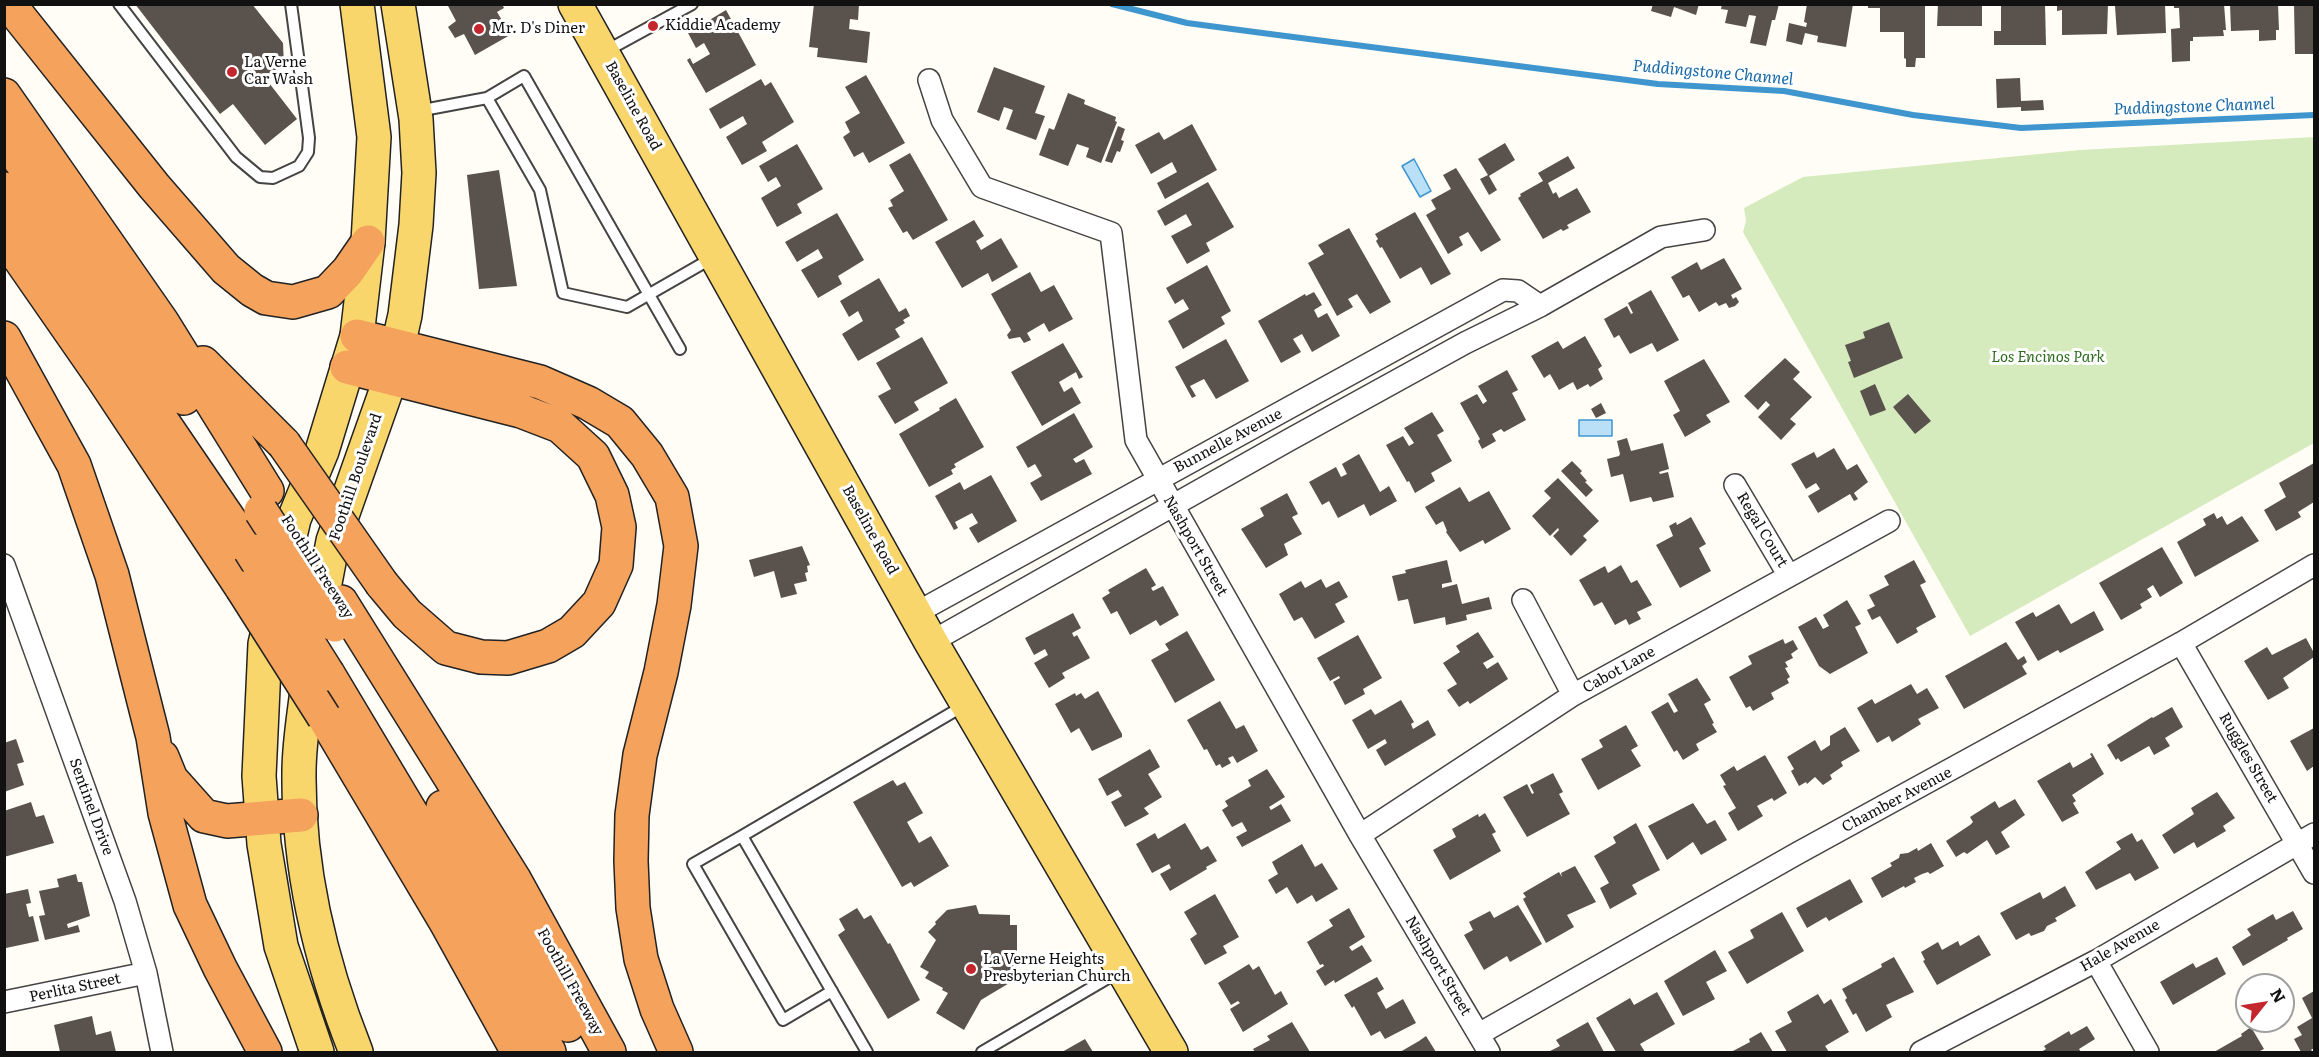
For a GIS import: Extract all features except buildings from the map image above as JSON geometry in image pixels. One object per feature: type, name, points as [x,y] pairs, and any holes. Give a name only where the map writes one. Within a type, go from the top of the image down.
[{"type":"highway","points":[[9,4],[154,186],[226,269],[252,290],[266,298],[293,302],[328,292],[348,271],[368,242]]},
{"type":"highway","name":"Foothill Freeway","points":[[4,95],[162,322],[264,501],[514,879],[609,1053]]},
{"type":"highway","points":[[4,137],[264,501]]},
{"type":"highway","points":[[4,189],[249,550],[328,674],[462,898],[549,1053]]},
{"type":"highway","points":[[4,236],[102,377],[242,588],[324,717],[446,922],[518,1053]]},
{"type":"highway","points":[[162,322],[284,444],[382,584],[407,614],[446,648],[481,657],[508,658],[548,646],[572,632],[599,603],[616,565],[619,527],[612,495],[593,456],[560,426],[394,362],[357,336]]},
{"type":"highway","points":[[4,339],[74,465],[112,575],[153,736],[165,813],[190,905],[265,1053]]},
{"type":"highway","points":[[347,367],[394,362],[540,382],[588,403],[620,422],[647,455],[672,497],[681,546],[674,605],[662,672],[640,755],[632,815],[631,861],[633,908],[641,959],[657,1010],[676,1053]]},
{"type":"highway","points":[[338,613],[383,704],[584,1053]]},
{"type":"highway","points":[[153,736],[171,779],[204,816],[227,821],[301,815]]},
{"type":"main road","points":[[316,1053],[281,946],[264,844],[259,776],[265,644],[294,519],[322,451],[357,336],[368,242],[374,138],[357,4]]},
{"type":"main road","name":"Foothill Boulevard","points":[[356,1053],[338,1008],[317,935],[302,839],[299,771],[311,654],[333,541],[394,362],[405,315],[416,225],[419,173],[415,111],[398,4]]},
{"type":"main road","name":"Baseline Road","points":[[575,4],[931,642],[1171,1053]]},
{"type":"street","name":"Nashport Street","points":[[929,80],[942,120],[982,187],[1111,233],[1136,440],[1360,835],[1489,1053]]},
{"type":"street","name":"Bunnelle Avenue","points":[[931,642],[1465,343],[1540,306],[1661,237],[1704,230]]},
{"type":"street","name":"Bunnelle Avenue","points":[[916,613],[1157,479],[1391,354],[1503,290],[1518,291],[1540,306]]},
{"type":"street","name":"Regal Court","points":[[1735,485],[1790,576]]},
{"type":"street","name":"Cabot Lane","points":[[1360,835],[1573,695],[1889,521]]},
{"type":"street","name":"Sentinel Drive","points":[[4,565],[126,902],[146,973],[162,1053]]},
{"type":"street","name":"Chamber Avenue","points":[[1479,1034],[1798,853],[2181,643],[2314,565]]},
{"type":"street","points":[[1523,600],[1573,695]]},
{"type":"street","name":"Ruggles Street","points":[[2181,643],[2306,839],[2314,873]]},
{"type":"street","name":"Hale Avenue","points":[[1921,1053],[2096,961],[2306,839]]},
{"type":"street","points":[[2096,961],[2148,1053]]},
{"type":"street","name":"Perlita Street","points":[[4,1002],[146,973]]},
{"type":"lane","points":[[118,4],[236,157],[260,177],[273,178],[299,166],[308,152],[309,138],[291,4]]},
{"type":"lane","points":[[603,52],[692,4]]},
{"type":"lane","points":[[415,111],[487,98],[524,76],[680,349]]},
{"type":"lane","points":[[487,98],[540,190],[563,293],[627,307],[717,255]]},
{"type":"lane","points":[[832,991],[783,1020],[693,864],[968,703]]},
{"type":"lane","points":[[742,836],[867,1053]]},
{"type":"lane","points":[[982,1053],[1123,970]]},
{"type":"green space","name":"Los Encinos Park","points":[[2314,137],[2314,443],[1970,636],[1743,232],[1746,221],[1744,208],[1803,177],[2080,150]]},
{"type":"water","points":[[1414,159],[1431,191],[1420,197],[1402,166]]},
{"type":"water","points":[[1579,420],[1612,420],[1612,436],[1579,436]]},
{"type":"waterway","name":"Puddingstone Channel","points":[[1112,4],[1187,23],[1658,84],[1784,91],[1913,115],[2021,128],[2314,115]]},
{"type":"place","name":"Kiddie Academy","points":[[653,26]]},
{"type":"place","name":"Mr. D's Diner","points":[[479,29]]},
{"type":"place","name":"La Verne Car Wash","points":[[232,72]]},
{"type":"place","name":"La Verne Heights Presbyterian Church","points":[[971,969]]}]
